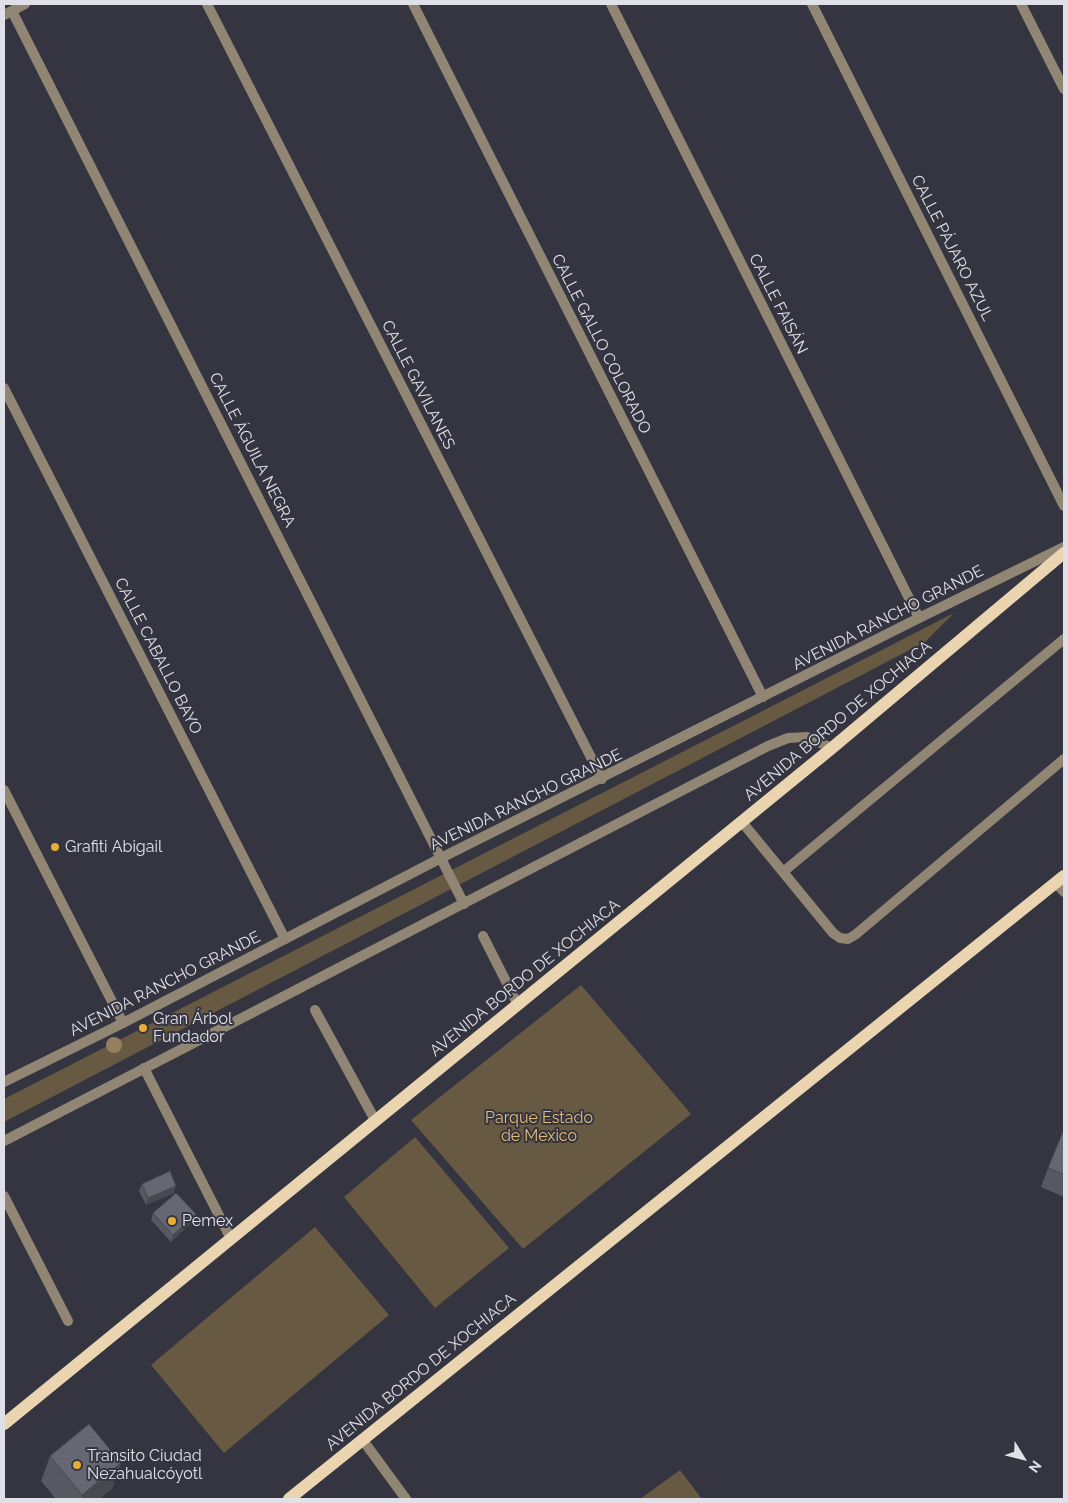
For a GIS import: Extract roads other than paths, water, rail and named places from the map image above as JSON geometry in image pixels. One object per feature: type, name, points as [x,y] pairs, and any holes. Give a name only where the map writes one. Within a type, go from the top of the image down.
[{"type":"main road","name":"AVENIDA BORDO DE XOCHIACA","points":[[4,1424],[742,822],[1064,553]]},
{"type":"main road","name":"AVENIDA BORDO DE XOCHIACA","points":[[290,1499],[362,1439],[1062,884]]},
{"type":"street","points":[[8,13],[26,4]]},
{"type":"street","name":"CALLE GAVILANES","points":[[207,4],[602,780]]},
{"type":"street","name":"CALLE GALLO COLORADO","points":[[413,4],[763,697]]},
{"type":"street","name":"CALLE FAISÁN","points":[[611,4],[919,618]]},
{"type":"street","name":"CALLE PÁJARO AZUL","points":[[812,4],[1064,506]]},
{"type":"street","points":[[1021,4],[1064,90]]},
{"type":"street","name":"CALLE ÁGUILA NEGRA","points":[[8,13],[464,904]]},
{"type":"street","name":"CALLE CABALLO BAYO","points":[[4,388],[285,939]]},
{"type":"street","name":"AVENIDA RANCHO GRANDE","points":[[4,1082],[123,1023],[441,858],[602,780],[919,618],[1064,547]]},
{"type":"street","points":[[783,872],[1064,639]]},
{"type":"street","points":[[4,1141],[775,743],[788,738],[807,737],[832,748]]},
{"type":"street","points":[[742,822],[833,933],[840,938],[848,938],[856,935],[1064,759]]},
{"type":"street","points":[[4,790],[123,1023]]},
{"type":"street","points":[[483,936],[518,1005]]},
{"type":"street","points":[[315,1010],[375,1120]]},
{"type":"street","points":[[144,1068],[231,1239]]},
{"type":"street","points":[[4,1196],[68,1322]]},
{"type":"street","points":[[362,1439],[406,1499]]},
{"type":"place","name":"Grafiti Abigail","points":[[55,847]]},
{"type":"place","name":"Gran Árbol Fundador","points":[[143,1028]]},
{"type":"place","name":"Pemex","points":[[172,1221]]},
{"type":"place","name":"Transito Ciudad Nezahualcóyotl","points":[[77,1465]]},
{"type":"park label","name":"Parque Estado de Mexico","points":[[539,1127]]}]
